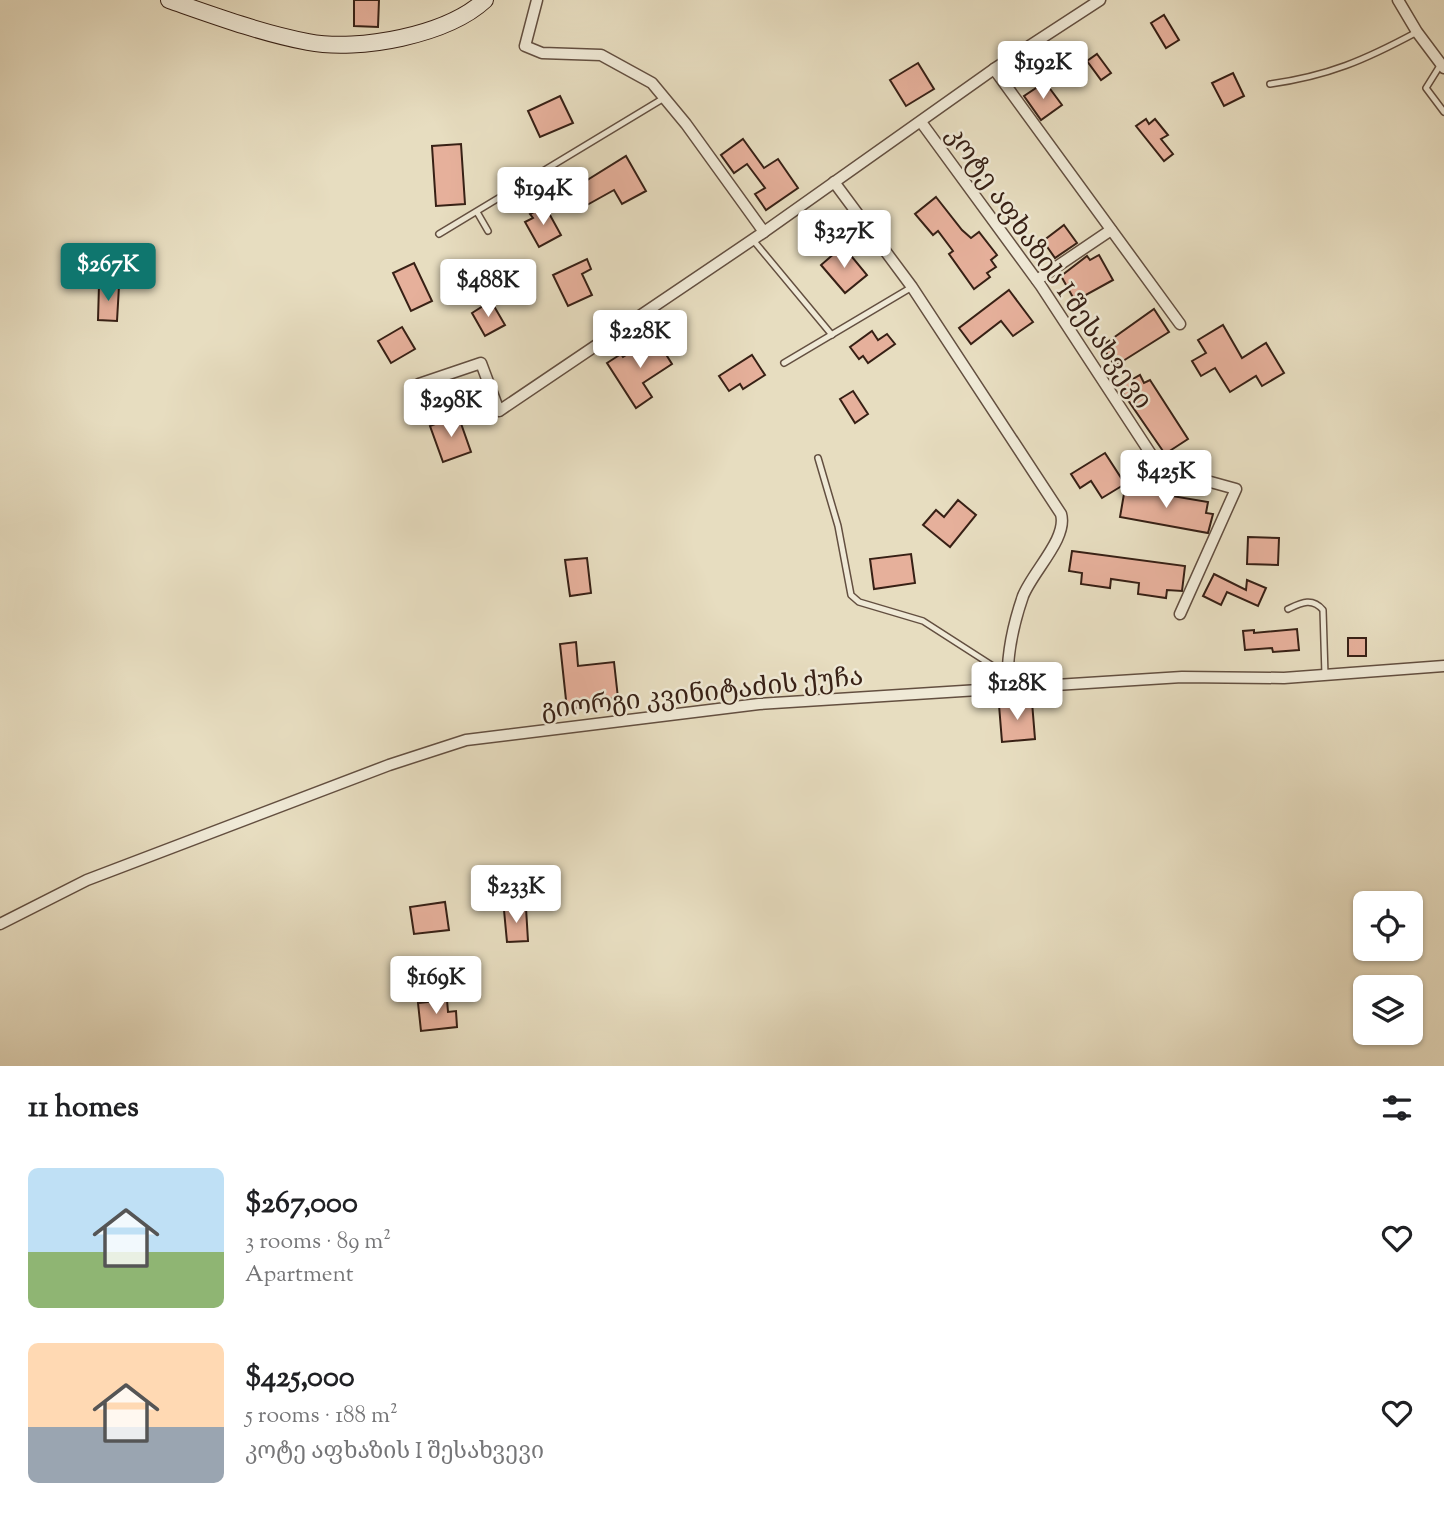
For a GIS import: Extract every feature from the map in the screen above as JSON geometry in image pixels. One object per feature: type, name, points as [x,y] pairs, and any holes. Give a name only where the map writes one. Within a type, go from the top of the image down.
[{"type":"main road","points":[[169,0],[247,26],[310,43],[347,43],[407,36],[452,24],[485,0]]},
{"type":"street","points":[[537,0],[525,46],[542,53],[601,55],[652,83],[764,232]]},
{"type":"street","points":[[419,384],[481,363],[499,411],[753,240],[994,69],[1100,0]]},
{"type":"street","points":[[1398,0],[1417,32],[1443,66]]},
{"type":"street","points":[[994,69],[1180,324]]},
{"type":"street","name":"კოტე აფხაზის I შესახვევი","points":[[921,122],[1037,280],[1160,468],[1236,489],[1180,614]]},
{"type":"street","points":[[834,181],[912,287],[1062,514],[1064,523],[1061,534],[1031,577],[1013,628],[1007,688]]},
{"type":"street","points":[[1037,280],[1111,229]]},
{"type":"street","name":"გიორგი კვინიტაძის ქუჩა","points":[[0,923],[87,880],[388,765],[466,740],[759,704],[1182,677],[1325,675],[1444,666]]},
{"type":"lane","points":[[1270,84],[1314,78],[1368,58],[1417,32]]},
{"type":"lane","points":[[1443,66],[1426,88],[1444,112]]},
{"type":"lane","points":[[439,234],[664,98]]},
{"type":"lane","points":[[477,212],[488,231]]},
{"type":"lane","points":[[753,240],[832,335]]},
{"type":"lane","points":[[784,363],[912,287]]},
{"type":"lane","points":[[818,458],[838,526],[851,596],[859,603],[923,621],[1007,675]]},
{"type":"lane","points":[[1288,609],[1306,602],[1317,604],[1322,610],[1325,675]]},
{"type":"building","points":[[354,0],[379,0],[378,27],[354,26]]},
{"type":"building","points":[[1164,15],[1179,40],[1166,48],[1151,23]]},
{"type":"building","points":[[1097,54],[1111,73],[1101,80],[1087,61]]},
{"type":"building","points":[[918,63],[934,89],[906,106],[890,80]]},
{"type":"building","points":[[1233,73],[1244,96],[1224,106],[1212,83]]},
{"type":"building","points":[[1045,82],[1062,105],[1041,120],[1024,96]]},
{"type":"building","points":[[560,96],[573,123],[540,137],[528,111]]},
{"type":"building","points":[[1146,119],[1149,124],[1155,119],[1168,135],[1161,139],[1173,154],[1164,161],[1136,126]]},
{"type":"building","points":[[743,139],[764,168],[778,159],[798,188],[766,210],[755,194],[765,188],[747,164],[734,173],[721,155]]},
{"type":"building","points":[[461,144],[465,204],[436,206],[432,146]]},
{"type":"building","points":[[626,156],[646,191],[622,204],[614,190],[578,210],[568,192]]},
{"type":"building","points":[[936,197],[962,230],[971,238],[979,232],[997,255],[991,260],[996,267],[987,273],[990,277],[974,289],[949,254],[953,251],[938,231],[933,235],[915,214]]},
{"type":"building","points":[[545,206],[561,235],[539,247],[525,222],[533,218],[530,214]]},
{"type":"building","points":[[1064,225],[1077,243],[1055,258],[1043,241]]},
{"type":"building","points":[[843,246],[867,275],[845,293],[821,265]]},
{"type":"building","points":[[1099,255],[1113,280],[1075,301],[1061,276],[1087,256],[1090,260]]},
{"type":"building","points":[[587,259],[591,269],[582,274],[592,295],[568,306],[553,275]]},
{"type":"building","points":[[414,263],[432,301],[411,311],[393,273]]},
{"type":"building","points":[[99,285],[119,286],[117,321],[98,320]]},
{"type":"building","points":[[1009,290],[1033,322],[1013,336],[1001,321],[971,344],[959,328]]},
{"type":"building","points":[[491,301],[505,325],[485,336],[472,313]]},
{"type":"building","points":[[1154,309],[1169,332],[1115,366],[1102,346]]},
{"type":"building","points":[[1223,325],[1242,358],[1266,343],[1284,373],[1262,386],[1256,376],[1230,392],[1215,368],[1201,376],[1192,361],[1206,353],[1198,340]]},
{"type":"building","points":[[402,327],[415,349],[391,363],[378,341]]},
{"type":"building","points":[[872,331],[878,340],[887,334],[895,344],[868,363],[863,356],[859,359],[850,347]]},
{"type":"building","points":[[655,337],[672,364],[643,383],[652,397],[636,408],[607,363],[621,354],[623,357]]},
{"type":"building","points":[[752,355],[765,375],[743,389],[740,384],[729,391],[719,376]]},
{"type":"building","points":[[1140,375],[1144,383],[1150,380],[1188,439],[1165,454],[1119,387]]},
{"type":"building","points":[[853,391],[868,414],[855,423],[840,399]]},
{"type":"building","points":[[458,415],[471,452],[443,462],[430,426]]},
{"type":"building","points":[[1105,453],[1125,484],[1102,498],[1091,481],[1080,488],[1071,474]]},
{"type":"building","points":[[1125,488],[1208,502],[1206,513],[1213,514],[1208,533],[1120,517]]},
{"type":"building","points":[[958,500],[976,515],[950,547],[923,525],[936,510],[944,517]]},
{"type":"building","points":[[1248,537],[1279,538],[1278,565],[1247,564]]},
{"type":"building","points":[[1072,551],[1185,566],[1182,591],[1167,590],[1166,598],[1138,594],[1139,583],[1111,579],[1110,588],[1081,584],[1082,573],[1069,571]]},
{"type":"building","points":[[911,554],[915,583],[874,589],[870,559]]},
{"type":"building","points":[[587,558],[591,593],[570,596],[565,560]]},
{"type":"building","points":[[1214,574],[1246,590],[1247,580],[1266,588],[1258,606],[1227,592],[1221,605],[1203,596]]},
{"type":"building","points":[[1297,629],[1299,650],[1245,650],[1243,631],[1254,630],[1254,633]]},
{"type":"building","points":[[1348,638],[1366,638],[1366,656],[1348,656]]},
{"type":"building","points":[[576,642],[578,666],[614,662],[618,698],[582,701],[582,707],[567,709],[560,644]]},
{"type":"building","points":[[1032,702],[1035,739],[1002,742],[999,705]]},
{"type":"building","points":[[445,902],[449,930],[414,934],[410,907]]},
{"type":"building","points":[[526,908],[528,941],[507,942],[504,910]]},
{"type":"building","points":[[447,1000],[448,1012],[456,1011],[457,1027],[421,1031],[418,1003]]}]
